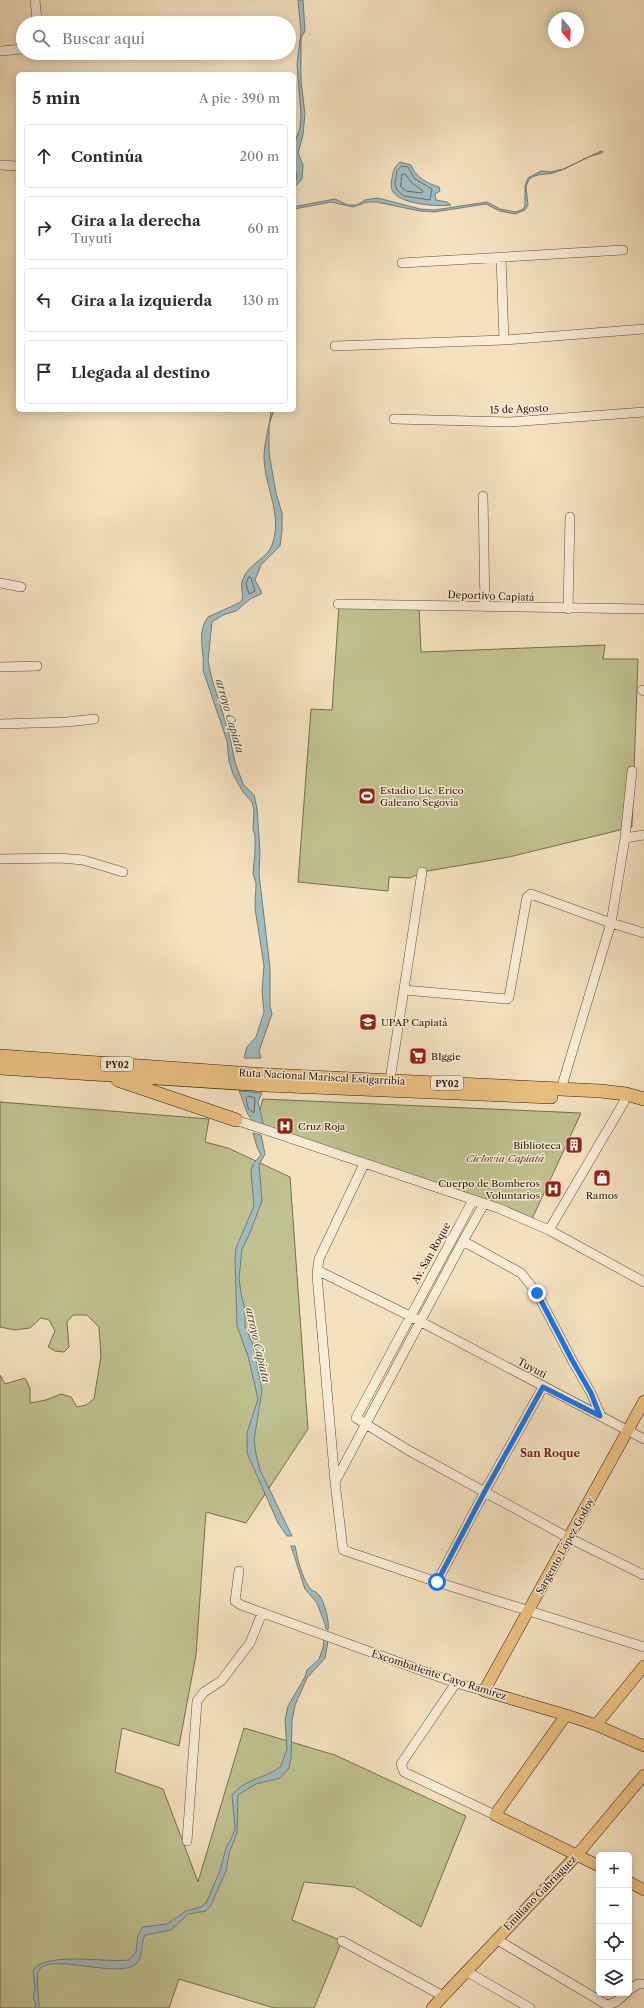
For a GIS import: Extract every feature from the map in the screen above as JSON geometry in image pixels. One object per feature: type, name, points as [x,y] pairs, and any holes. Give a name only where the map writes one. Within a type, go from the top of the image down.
[{"type":"highway","name":"Ruta Nacional Mariscal Estigarribia","points":[[0,1056],[267,1080],[600,1100],[624,1102],[644,1108]]},
{"type":"highway","name":"Ruta Nacional Mariscal Estigarribia","points":[[0,1068],[96,1074],[233,1077]]},
{"type":"highway","points":[[96,1074],[236,1120]]},
{"type":"highway","name":"Ruta Nacional Mariscal Estigarribia","points":[[267,1080],[390,1080],[614,1092],[644,1099]]},
{"type":"main road","name":"Sargento López Godoy","points":[[484,1691],[644,1401]]},
{"type":"main road","points":[[596,1725],[644,1666]]},
{"type":"main road","name":"Excombatiente Cayo Ramírez","points":[[484,1691],[596,1725],[644,1746]]},
{"type":"main road","points":[[566,1715],[495,1814],[596,1864]]},
{"type":"main road","name":"Emiliano Gabriaguez","points":[[432,2008],[577,1855],[644,1775]]},
{"type":"main road","points":[[632,1884],[644,1890]]},
{"type":"street","points":[[35,0],[37,16]]},
{"type":"street","points":[[0,51],[16,50]]},
{"type":"street","points":[[0,165],[16,166]]},
{"type":"street","points":[[402,264],[624,250]]},
{"type":"street","points":[[501,258],[504,340]]},
{"type":"street","points":[[335,346],[504,340],[644,329]]},
{"type":"street","name":"15 de Agosto","points":[[394,419],[510,422],[644,412]]},
{"type":"street","points":[[483,496],[485,607]]},
{"type":"street","points":[[568,609],[570,517]]},
{"type":"street","points":[[0,583],[21,587]]},
{"type":"street","name":"Deportivo Capiatá","points":[[338,604],[418,604],[485,607],[644,610]]},
{"type":"street","points":[[0,667],[37,666]]},
{"type":"street","points":[[0,724],[67,722],[94,719]]},
{"type":"street","points":[[561,1089],[611,923],[625,838],[632,771]]},
{"type":"street","points":[[625,838],[644,835]]},
{"type":"street","points":[[0,859],[60,858],[83,860],[123,872]]},
{"type":"street","points":[[390,1080],[422,872]]},
{"type":"street","points":[[404,990],[507,999],[510,998],[527,897],[531,894],[611,923],[644,933]]},
{"type":"street","points":[[549,1230],[624,1102]]},
{"type":"street","points":[[236,1120],[498,1208],[549,1230],[644,1282]]},
{"type":"street","points":[[364,1164],[319,1259],[317,1270],[335,1482],[343,1550],[437,1582],[644,1647]]},
{"type":"street","name":"Av. San Roque","points":[[367,1424],[356,1418],[473,1200]]},
{"type":"street","points":[[335,1482],[484,1204]]},
{"type":"street","points":[[463,1241],[521,1273],[537,1293],[591,1393],[600,1416]]},
{"type":"street","name":"Tuyuti","points":[[317,1270],[410,1316],[644,1439]]},
{"type":"street","points":[[437,1582],[485,1491],[543,1387]]},
{"type":"street","points":[[367,1424],[408,1450],[569,1538],[644,1575]]},
{"type":"street","name":"Excombatiente Cayo Ramírez","points":[[239,1571],[235,1601],[241,1605],[456,1683],[484,1691]]},
{"type":"street","points":[[187,1841],[197,1701],[204,1692],[221,1681],[250,1642],[262,1613]]},
{"type":"street","points":[[456,1683],[401,1764],[402,1768],[404,1772],[495,1814]]},
{"type":"street","points":[[496,1939],[607,2005],[616,2002],[623,1996]]},
{"type":"street","points":[[342,1941],[443,1996]]},
{"type":"street","points":[[466,1971],[530,2008]]},
{"type":"street","points":[[632,1988],[638,1984],[644,1984]]},
{"type":"green space","points":[[339,605],[419,606],[421,652],[605,645],[603,659],[638,659],[632,827],[509,857],[422,872],[410,878],[389,877],[388,891],[298,882],[311,709],[332,710]]},
{"type":"green space","name":"Ciclovía Capiatá","points":[[263,1099],[581,1113],[532,1219],[256,1123]]},
{"type":"green space","points":[[0,1102],[209,1119],[205,1142],[228,1148],[290,1177],[308,1429],[246,1523],[206,1512],[196,1655],[179,1746],[122,1728],[115,1772],[163,1789],[198,1882],[244,1728],[335,1755],[466,1816],[421,1927],[354,1887],[304,1882],[292,1920],[342,1941],[314,2008],[274,2008],[179,1979],[169,2008],[0,2008],[0,1375],[5,1384],[25,1378],[30,1388],[30,1403],[46,1400],[61,1394],[71,1397],[77,1407],[86,1405],[94,1399],[101,1356],[99,1327],[87,1315],[73,1315],[67,1322],[69,1347],[64,1352],[55,1351],[48,1347],[55,1331],[49,1320],[41,1318],[30,1328],[15,1330],[0,1327]]},
{"type":"water","points":[[298,0],[303,0],[305,31],[301,38],[301,81],[305,114],[303,135],[298,153],[303,165],[302,179],[296,186],[296,139],[300,128],[301,115],[297,64],[301,32]]},
{"type":"water","points":[[601,151],[603,152],[599,154],[590,156]]},
{"type":"water","points":[[400,162],[411,165],[422,179],[439,187],[440,191],[435,194],[436,200],[447,202],[451,205],[437,206],[421,204],[398,197],[392,190],[391,186],[393,171]]},
{"type":"water","points":[[564,169],[553,173],[541,174],[529,179],[526,187],[528,205],[525,210],[515,214],[500,211],[486,204],[434,212],[420,211],[376,202],[367,202],[353,207],[331,202],[296,209],[296,206],[298,206],[335,199],[348,205],[357,205],[365,200],[378,198],[420,209],[434,210],[487,202],[500,209],[516,212],[523,209],[525,206],[525,186],[528,178],[541,171],[550,172]]},
{"type":"water","points":[[271,412],[273,412],[269,425],[269,453],[276,493],[282,513],[280,546],[261,565],[255,580],[261,594],[250,599],[236,611],[223,615],[212,622],[208,661],[229,733],[235,762],[243,784],[254,795],[257,808],[260,851],[259,874],[270,968],[270,1006],[272,1014],[259,1051],[261,1058],[244,1058],[247,1047],[256,1037],[264,1012],[262,991],[264,966],[255,908],[256,883],[253,873],[255,852],[255,836],[253,829],[254,810],[252,802],[243,792],[233,774],[229,761],[227,741],[203,670],[202,630],[208,617],[241,602],[242,582],[246,574],[253,565],[270,550],[272,545],[276,523],[275,512],[265,469],[264,458]]},
{"type":"water","points":[[239,1091],[262,1093],[258,1102],[264,1127],[249,1117]]},
{"type":"water","points":[[253,1133],[261,1135],[265,1154],[259,1165],[262,1201],[242,1249],[239,1279],[245,1310],[245,1326],[253,1345],[262,1390],[254,1440],[260,1470],[292,1536],[287,1536],[278,1523],[247,1453],[247,1433],[258,1399],[248,1356],[237,1326],[235,1259],[236,1248],[254,1206],[251,1171],[253,1164],[261,1155]]},
{"type":"water","points":[[291,1546],[295,1546],[300,1567],[306,1582],[310,1588],[319,1595],[325,1606],[328,1630],[326,1629],[317,1603],[305,1589]]},
{"type":"water","points":[[324,1639],[328,1641],[325,1658],[307,1678],[295,1705],[292,1721],[291,1758],[289,1768],[280,1778],[256,1784],[238,1795],[237,1833],[229,1853],[226,1871],[211,1905],[206,1911],[188,1914],[171,1930],[145,1935],[138,1961],[136,1964],[127,1968],[99,1968],[68,1964],[44,1966],[37,1975],[39,2006],[38,2008],[35,2008],[36,2004],[33,1998],[35,1988],[33,1970],[40,1964],[64,1959],[129,1960],[136,1952],[138,1935],[143,1927],[167,1924],[186,1911],[201,1907],[206,1903],[220,1871],[226,1848],[233,1835],[235,1827],[232,1795],[243,1785],[276,1770],[281,1766],[287,1749],[285,1720],[288,1706],[305,1677],[307,1670],[319,1659],[323,1648]]},
{"type":"place","name":"Estadio Lic. Erico Galeano Segovia","points":[[367,796]]},
{"type":"place","name":"UPAP Capiatá","points":[[368,1022]]},
{"type":"place","name":"BIggie","points":[[418,1056]]},
{"type":"place","name":"Cruz Roja","points":[[285,1126]]},
{"type":"place","name":"Biblioteca","points":[[574,1145]]},
{"type":"place","name":"Ramos","points":[[602,1178]]},
{"type":"place","name":"Cuerpo de Bomberos Voluntarios","points":[[553,1189]]},
{"type":"district","name":"San Roque","points":[[550,1453]]},
{"type":"route","points":[[437,1582],[485,1491],[543,1387],[600,1416],[591,1393],[537,1293]]},
{"type":"water label","name":"arroyo Capiata","points":[[230,716]]},
{"type":"water label","name":"arroyo Capiata","points":[[258,1345]]}]
